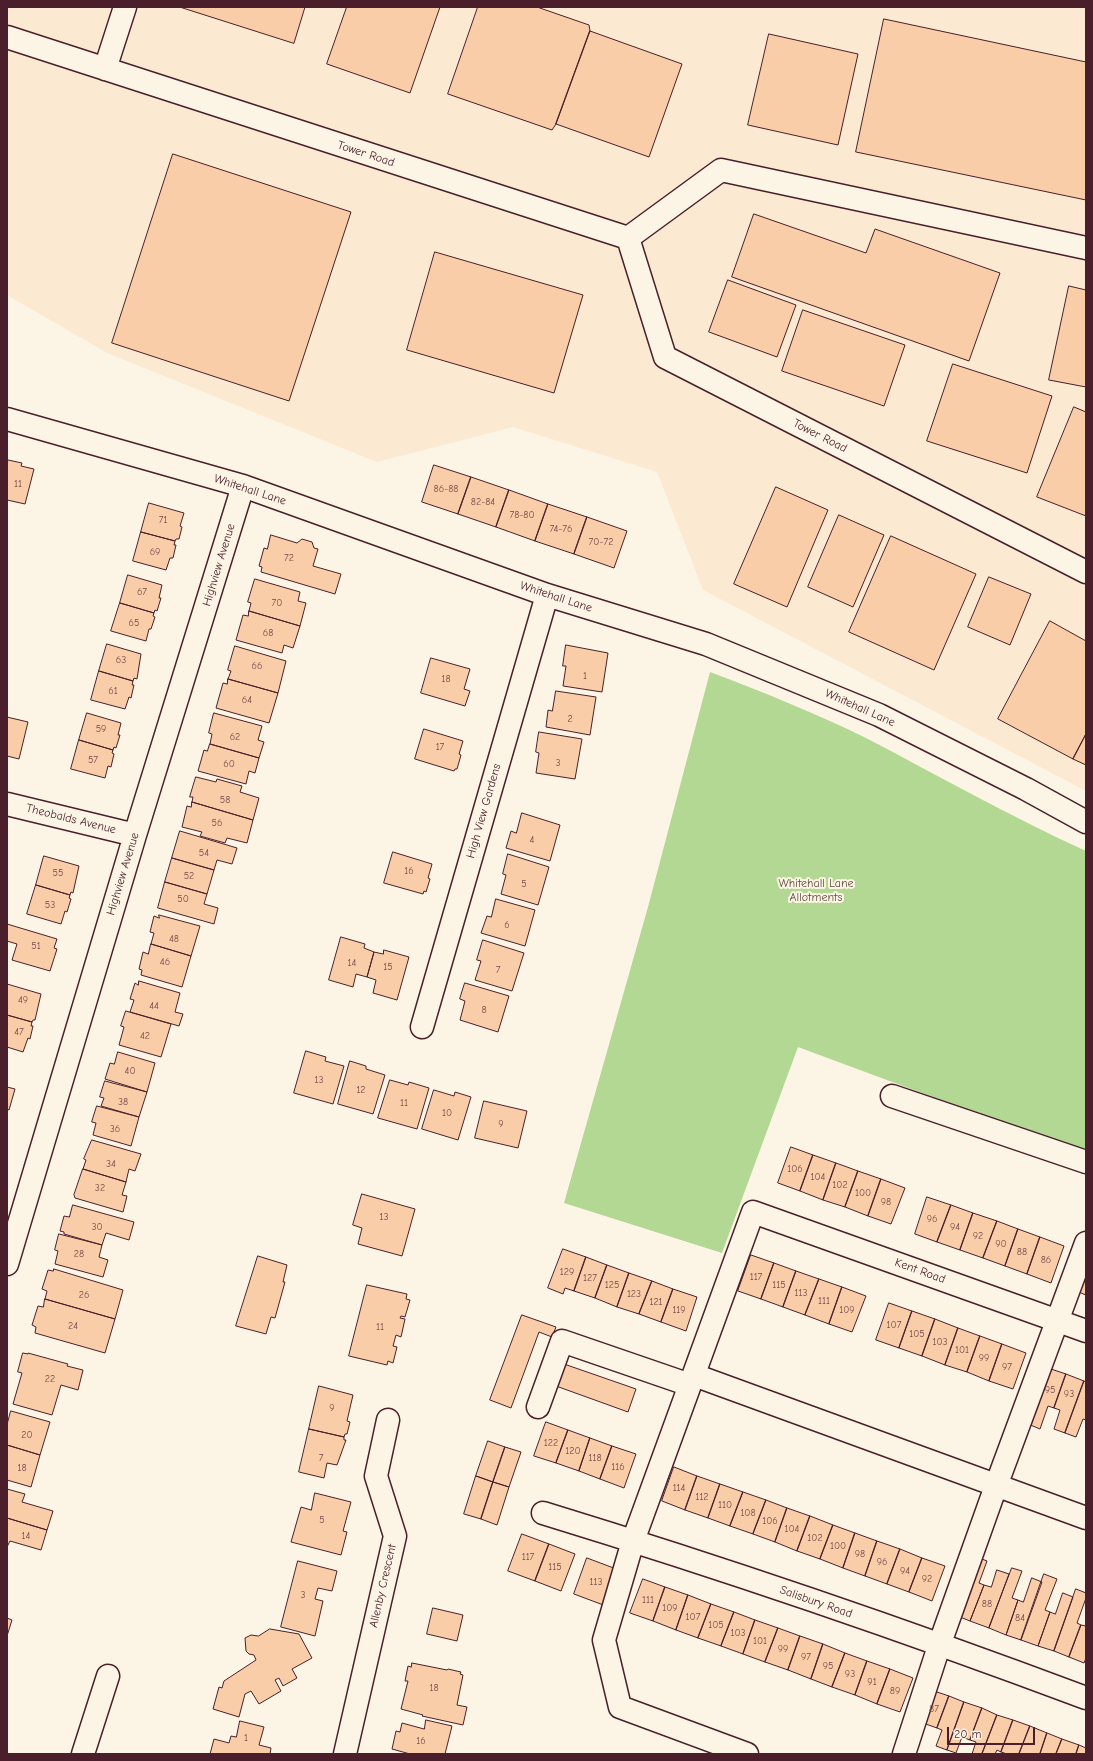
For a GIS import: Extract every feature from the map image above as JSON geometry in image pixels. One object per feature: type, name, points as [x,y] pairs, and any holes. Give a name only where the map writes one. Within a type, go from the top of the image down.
[{"type":"street","points":[[105,69],[125,7]]},
{"type":"street","name":"Tower Road","points":[[7,37],[628,238],[665,357],[1086,572]]},
{"type":"street","points":[[628,238],[721,170],[1086,248]]},
{"type":"street","name":"Whitehall Lane","points":[[7,419],[243,486],[547,595],[706,644],[879,715],[1086,822]]},
{"type":"street","name":"Highview Avenue","points":[[7,1264],[135,835],[243,486]]},
{"type":"street","name":"High View Gardens","points":[[422,1027],[547,595]]},
{"type":"street","name":"Theobalds Avenue","points":[[7,804],[135,835]]},
{"type":"street","points":[[892,1096],[1086,1162]]},
{"type":"street","name":"Kent Road","points":[[692,1380],[753,1212],[1086,1331]]},
{"type":"street","points":[[904,1754],[940,1643],[996,1486],[1086,1243]]},
{"type":"street","points":[[538,1407],[562,1341],[692,1380],[1086,1518]]},
{"type":"street","points":[[692,1380],[633,1541],[604,1640],[620,1707],[747,1754]]},
{"type":"street","name":"Allenby Crescent","points":[[345,1754],[395,1536],[376,1476],[388,1420]]},
{"type":"street","name":"Salisbury Road","points":[[543,1513],[633,1541],[940,1643],[1086,1698]]},
{"type":"street","points":[[83,1754],[108,1676]]},
{"type":"shaded area","points":[[7,7],[1086,7],[1086,791],[703,590],[657,472],[513,427],[377,462],[107,353],[7,295]]},
{"type":"green space","name":"Whitehall Lane Allotments","points":[[710,672],[789,703],[866,738],[1003,810],[1086,851],[1086,1154],[798,1047],[722,1253],[564,1203],[648,907]]},
{"type":"building","points":[[180,7],[305,7],[294,43]]},
{"type":"building","points":[[347,7],[440,7],[410,93],[327,64]]},
{"type":"building","points":[[478,7],[537,7],[589,25],[590,31],[556,124],[552,130],[448,94]]},
{"type":"building","points":[[884,19],[1086,62],[1086,200],[856,152]]},
{"type":"building","points":[[590,31],[682,64],[649,157],[556,124]]},
{"type":"building","points":[[769,34],[858,54],[838,145],[748,125]]},
{"type":"building","points":[[173,154],[351,212],[289,401],[112,343]]},
{"type":"building","points":[[754,214],[866,253],[875,229],[1000,273],[969,361],[732,277]]},
{"type":"building","points":[[435,252],[583,295],[554,393],[407,350]]},
{"type":"building","points":[[728,280],[796,305],[777,357],[709,332]]},
{"type":"building","points":[[1069,286],[1086,290],[1086,387],[1049,380]]},
{"type":"building","points":[[803,310],[905,345],[884,406],[782,371]]},
{"type":"building","points":[[953,364],[1052,396],[1027,473],[927,441]]},
{"type":"building","points":[[1074,407],[1086,412],[1086,516],[1037,497]]},
{"type":"building","points":[[8,460],[22,463],[21,466],[34,469],[25,504],[7,500]]},
{"type":"building","points":[[434,465],[471,477],[458,514],[422,502]]},
{"type":"building","points":[[471,477],[509,490],[496,527],[458,514]]},
{"type":"building","points":[[776,487],[828,510],[787,607],[734,584]]},
{"type":"building","points":[[509,490],[548,504],[535,541],[496,527]]},
{"type":"building","points":[[149,503],[184,513],[180,526],[182,527],[179,539],[176,539],[175,541],[141,532]]},
{"type":"building","points":[[548,504],[587,517],[574,554],[535,541]]},
{"type":"building","points":[[839,515],[884,535],[853,607],[808,587]]},
{"type":"building","points":[[587,517],[627,531],[614,568],[574,554]]},
{"type":"building","points":[[141,532],[175,541],[174,545],[176,545],[173,558],[170,558],[166,570],[133,561]]},
{"type":"building","points":[[271,535],[297,543],[302,539],[312,542],[314,548],[318,549],[313,566],[341,574],[335,594],[261,572],[262,567],[259,566],[264,548],[267,549]]},
{"type":"building","points":[[891,536],[976,574],[934,670],[849,632]]},
{"type":"building","points":[[128,575],[162,585],[159,598],[161,598],[157,611],[155,610],[154,613],[120,603]]},
{"type":"building","points":[[989,577],[1031,594],[1010,645],[968,627]]},
{"type":"building","points":[[255,579],[300,592],[298,601],[306,603],[300,626],[249,611],[251,603],[248,602]]},
{"type":"building","points":[[120,603],[154,613],[153,616],[155,617],[151,629],[149,629],[146,641],[111,631]]},
{"type":"building","points":[[249,611],[300,626],[293,648],[284,645],[282,653],[236,640],[243,615],[248,616]]},
{"type":"building","points":[[1050,621],[1086,641],[1086,734],[1073,759],[998,719]]},
{"type":"building","points":[[107,644],[141,654],[137,679],[134,678],[133,681],[99,671]]},
{"type":"building","points":[[566,645],[608,653],[602,692],[563,686],[566,666],[563,666]]},
{"type":"building","points":[[235,646],[286,661],[278,693],[228,679],[231,671],[228,670]]},
{"type":"building","points":[[431,658],[470,669],[464,689],[470,691],[465,706],[421,693]]},
{"type":"building","points":[[99,671],[133,681],[132,685],[134,685],[131,698],[129,697],[125,709],[91,700]]},
{"type":"building","points":[[228,679],[278,693],[269,723],[216,708],[223,683],[227,684]]},
{"type":"building","points":[[556,691],[596,697],[590,735],[546,727],[548,710],[552,711]]},
{"type":"building","points":[[87,713],[121,723],[118,735],[120,735],[116,748],[114,747],[113,750],[79,740]]},
{"type":"building","points":[[214,713],[262,726],[258,740],[264,742],[259,758],[210,744],[212,734],[209,733]]},
{"type":"building","points":[[7,717],[28,722],[19,759],[7,756]]},
{"type":"building","points":[[424,729],[463,741],[457,769],[454,771],[415,759]]},
{"type":"building","points":[[539,732],[582,739],[575,779],[536,773],[539,753],[536,752]]},
{"type":"building","points":[[1086,734],[1086,765],[1073,759]]},
{"type":"building","points":[[79,740],[113,750],[112,753],[114,754],[111,767],[108,766],[105,778],[71,769]]},
{"type":"building","points":[[210,744],[259,758],[255,773],[249,771],[246,784],[198,771],[204,750],[207,751]]},
{"type":"building","points":[[196,777],[216,782],[217,779],[242,786],[240,792],[259,798],[253,820],[192,802],[193,797],[190,797]]},
{"type":"building","points":[[192,802],[253,820],[247,843],[227,838],[225,843],[200,836],[202,832],[182,827],[187,806],[191,807]]},
{"type":"building","points":[[522,813],[560,825],[550,861],[506,848],[511,831],[516,833]]},
{"type":"building","points":[[180,831],[237,848],[232,864],[217,860],[214,870],[172,858]]},
{"type":"building","points":[[393,852],[432,864],[426,892],[424,891],[423,894],[384,883]]},
{"type":"building","points":[[508,854],[549,867],[538,905],[501,894],[506,875],[503,874]]},
{"type":"building","points":[[44,856],[79,866],[73,893],[71,892],[70,895],[36,885]]},
{"type":"building","points":[[172,858],[214,870],[207,894],[165,882]]},
{"type":"building","points":[[165,882],[207,894],[204,904],[218,908],[214,924],[158,908]]},
{"type":"building","points":[[36,885],[70,895],[69,898],[71,899],[67,912],[65,911],[61,924],[27,914]]},
{"type":"building","points":[[496,899],[535,910],[525,946],[481,933],[487,916],[491,917]]},
{"type":"building","points":[[159,915],[200,926],[191,956],[151,944],[154,933],[150,932],[154,916],[159,918]]},
{"type":"building","points":[[7,924],[57,939],[54,948],[57,949],[50,971],[12,960],[17,944],[7,941]]},
{"type":"building","points":[[341,937],[365,944],[364,948],[374,952],[367,977],[356,974],[353,987],[329,980]]},
{"type":"building","points":[[483,940],[524,953],[512,991],[475,980],[481,961],[477,960]]},
{"type":"building","points":[[151,944],[191,956],[182,987],[141,975],[142,970],[139,969],[143,952],[148,954]]},
{"type":"building","points":[[384,950],[409,957],[397,1000],[373,993],[376,980],[367,977],[374,952],[383,954]]},
{"type":"building","points":[[139,981],[180,993],[175,1012],[183,1014],[179,1026],[130,1012],[134,1000],[130,999],[135,983],[138,985]]},
{"type":"building","points":[[465,983],[509,996],[498,1032],[460,1020],[465,1001],[460,999]]},
{"type":"building","points":[[7,984],[41,994],[35,1020],[32,1022],[7,1015]]},
{"type":"building","points":[[126,1011],[171,1024],[161,1057],[119,1045],[124,1027],[121,1026]]},
{"type":"building","points":[[7,1015],[32,1022],[31,1026],[33,1026],[30,1039],[28,1038],[23,1052],[7,1047]]},
{"type":"building","points":[[306,1051],[326,1057],[325,1061],[344,1066],[333,1104],[294,1093]]},
{"type":"building","points":[[118,1052],[155,1063],[147,1092],[105,1079],[110,1063],[114,1064]]},
{"type":"building","points":[[350,1061],[366,1066],[366,1069],[385,1075],[373,1114],[338,1104]]},
{"type":"building","points":[[390,1080],[408,1085],[409,1082],[429,1088],[417,1129],[378,1118]]},
{"type":"building","points":[[105,1081],[147,1092],[139,1117],[101,1106],[104,1098],[100,1097]]},
{"type":"building","points":[[7,1087],[15,1089],[9,1110],[7,1109]]},
{"type":"building","points":[[434,1090],[454,1096],[455,1092],[471,1097],[458,1140],[422,1129]]},
{"type":"building","points":[[484,1101],[527,1111],[518,1148],[475,1138]]},
{"type":"building","points":[[97,1106],[139,1117],[131,1146],[93,1135],[96,1123],[92,1122]]},
{"type":"building","points":[[92,1140],[141,1154],[135,1171],[129,1169],[126,1182],[83,1169],[86,1160],[84,1159]]},
{"type":"building","points":[[791,1147],[813,1155],[800,1191],[778,1183]]},
{"type":"building","points":[[813,1155],[836,1163],[823,1200],[800,1191]]},
{"type":"building","points":[[836,1163],[858,1171],[845,1207],[823,1200]]},
{"type":"building","points":[[83,1169],[126,1182],[122,1195],[127,1196],[123,1212],[75,1198],[74,1195]]},
{"type":"building","points":[[858,1171],[881,1179],[868,1216],[845,1207]]},
{"type":"building","points":[[881,1179],[905,1188],[891,1224],[868,1216]]},
{"type":"building","points":[[362,1194],[415,1209],[402,1256],[358,1244],[362,1228],[353,1225]]},
{"type":"building","points":[[927,1197],[951,1205],[937,1242],[915,1234]]},
{"type":"building","points":[[73,1205],[134,1222],[129,1240],[106,1233],[102,1245],[64,1234],[64,1232],[60,1231],[64,1216],[69,1217]]},
{"type":"building","points":[[951,1205],[973,1213],[960,1250],[937,1242]]},
{"type":"building","points":[[973,1213],[997,1221],[983,1258],[960,1250]]},
{"type":"building","points":[[997,1221],[1018,1229],[1005,1266],[983,1258]]},
{"type":"building","points":[[1018,1229],[1040,1237],[1027,1274],[1005,1266]]},
{"type":"building","points":[[59,1234],[102,1245],[99,1257],[108,1260],[103,1277],[55,1264],[58,1251],[55,1250]]},
{"type":"building","points":[[1040,1237],[1064,1246],[1051,1283],[1027,1274]]},
{"type":"building","points":[[563,1249],[586,1257],[574,1291],[565,1288],[563,1294],[548,1288]]},
{"type":"building","points":[[751,1255],[774,1263],[761,1299],[738,1291]]},
{"type":"building","points":[[258,1256],[287,1265],[283,1282],[285,1282],[275,1318],[271,1317],[266,1334],[236,1326]]},
{"type":"building","points":[[586,1257],[607,1265],[595,1298],[574,1291]]},
{"type":"building","points":[[774,1263],[796,1271],[783,1307],[761,1299]]},
{"type":"building","points":[[1086,1263],[1086,1295],[1076,1291]]},
{"type":"building","points":[[607,1265],[629,1273],[617,1307],[595,1298]]},
{"type":"building","points":[[54,1269],[123,1290],[115,1319],[45,1299],[47,1291],[42,1289],[48,1270],[53,1271]]},
{"type":"building","points":[[796,1271],[819,1279],[805,1315],[783,1307]]},
{"type":"building","points":[[629,1273],[652,1281],[639,1314],[617,1307]]},
{"type":"building","points":[[819,1279],[842,1287],[829,1324],[805,1315]]},
{"type":"building","points":[[652,1281],[673,1289],[661,1322],[639,1314]]},
{"type":"building","points":[[367,1285],[407,1294],[406,1299],[410,1300],[405,1317],[401,1316],[400,1318],[405,1319],[401,1337],[396,1335],[393,1346],[397,1347],[393,1363],[388,1361],[387,1365],[349,1356]]},
{"type":"building","points":[[842,1287],[866,1296],[852,1332],[829,1324]]},
{"type":"building","points":[[673,1289],[697,1297],[686,1331],[661,1322]]},
{"type":"building","points":[[45,1299],[115,1319],[105,1353],[35,1333],[36,1327],[32,1325],[38,1306],[43,1307]]},
{"type":"building","points":[[889,1303],[912,1311],[899,1348],[876,1340]]},
{"type":"building","points":[[912,1311],[935,1319],[922,1356],[899,1348]]},
{"type":"building","points":[[522,1315],[556,1327],[552,1337],[539,1332],[511,1408],[490,1400]]},
{"type":"building","points":[[935,1319],[958,1328],[945,1365],[922,1356]]},
{"type":"building","points":[[958,1328],[980,1336],[967,1372],[945,1365]]},
{"type":"building","points":[[980,1336],[1002,1344],[989,1381],[967,1372]]},
{"type":"building","points":[[1002,1344],[1026,1353],[1013,1389],[989,1381]]},
{"type":"building","points":[[23,1353],[68,1364],[67,1366],[83,1370],[78,1390],[61,1385],[52,1415],[13,1404],[22,1373],[18,1372]]},
{"type":"building","points":[[564,1364],[636,1389],[628,1412],[556,1386]]},
{"type":"building","points":[[1048,1368],[1066,1374],[1054,1408],[1048,1406],[1040,1429],[1028,1424]]},
{"type":"building","points":[[1066,1374],[1084,1381],[1065,1433],[1054,1429],[1060,1410],[1054,1408]]},
{"type":"building","points":[[1084,1381],[1086,1382],[1086,1420],[1083,1419],[1076,1437],[1065,1433]]},
{"type":"building","points":[[319,1386],[353,1395],[347,1421],[350,1422],[347,1434],[345,1434],[344,1437],[309,1429]]},
{"type":"building","points":[[11,1411],[50,1422],[40,1455],[7,1445],[7,1425]]},
{"type":"building","points":[[546,1422],[568,1430],[556,1463],[534,1456]]},
{"type":"building","points":[[309,1429],[344,1437],[344,1440],[346,1440],[337,1465],[327,1463],[324,1478],[299,1472]]},
{"type":"building","points":[[568,1430],[590,1438],[579,1471],[556,1463]]},
{"type":"building","points":[[590,1438],[612,1446],[600,1479],[579,1471]]},
{"type":"building","points":[[488,1441],[505,1447],[493,1482],[476,1476]]},
{"type":"building","points":[[7,1445],[40,1455],[31,1487],[7,1480]]},
{"type":"building","points":[[612,1446],[636,1454],[624,1488],[600,1479]]},
{"type":"building","points":[[505,1447],[521,1452],[509,1487],[493,1482]]},
{"type":"building","points":[[674,1467],[697,1476],[685,1510],[662,1501]]},
{"type":"building","points":[[476,1476],[493,1482],[481,1519],[464,1514]]},
{"type":"building","points":[[697,1476],[720,1484],[708,1518],[685,1510]]},
{"type":"building","points":[[493,1482],[509,1487],[497,1525],[481,1519]]},
{"type":"building","points":[[720,1484],[743,1492],[730,1526],[708,1518]]},
{"type":"building","points":[[7,1489],[25,1494],[22,1502],[53,1511],[47,1530],[7,1518]]},
{"type":"building","points":[[743,1492],[766,1500],[753,1534],[730,1526]]},
{"type":"building","points":[[315,1493],[351,1502],[343,1531],[347,1532],[341,1555],[291,1542],[301,1507],[311,1510]]},
{"type":"building","points":[[766,1500],[787,1508],[775,1542],[753,1534]]},
{"type":"building","points":[[787,1508],[810,1516],[797,1551],[775,1542]]},
{"type":"building","points":[[810,1516],[833,1525],[820,1559],[797,1551]]},
{"type":"building","points":[[7,1518],[47,1530],[41,1550],[10,1541],[7,1547]]},
{"type":"building","points":[[833,1525],[855,1533],[843,1568],[820,1559]]},
{"type":"building","points":[[855,1533],[877,1541],[865,1576],[843,1568]]},
{"type":"building","points":[[522,1534],[549,1544],[535,1581],[508,1571]]},
{"type":"building","points":[[877,1541],[900,1549],[887,1584],[865,1576]]},
{"type":"building","points":[[549,1544],[575,1554],[561,1591],[535,1581]]},
{"type":"building","points":[[900,1549],[922,1558],[909,1592],[887,1584]]},
{"type":"building","points":[[977,1557],[987,1561],[979,1583],[984,1585],[970,1621],[955,1615]]},
{"type":"building","points":[[587,1558],[619,1570],[606,1606],[574,1594]]},
{"type":"building","points":[[922,1558],[945,1566],[932,1601],[909,1592]]},
{"type":"building","points":[[298,1561],[337,1571],[332,1591],[318,1588],[315,1599],[323,1601],[315,1636],[281,1627]]},
{"type":"building","points":[[1012,1568],[1022,1571],[1012,1598],[1018,1600],[1006,1635],[989,1628]]},
{"type":"building","points":[[997,1570],[1009,1574],[989,1628],[970,1621],[984,1585],[991,1587]]},
{"type":"building","points":[[1044,1574],[1057,1579],[1045,1610],[1050,1612],[1038,1646],[1021,1640]]},
{"type":"building","points":[[1032,1578],[1042,1582],[1021,1640],[1006,1635],[1018,1600],[1023,1602]]},
{"type":"building","points":[[643,1579],[665,1587],[653,1621],[630,1613]]},
{"type":"building","points":[[665,1587],[688,1595],[676,1630],[653,1621]]},
{"type":"building","points":[[1076,1589],[1086,1593],[1086,1598],[1077,1623],[1081,1625],[1069,1657],[1054,1651]]},
{"type":"building","points":[[1063,1593],[1073,1597],[1054,1651],[1038,1646],[1050,1612],[1055,1614]]},
{"type":"building","points":[[688,1595],[711,1604],[698,1638],[676,1630]]},
{"type":"building","points":[[711,1604],[734,1612],[721,1646],[698,1638]]},
{"type":"building","points":[[433,1608],[463,1615],[457,1641],[427,1634]]},
{"type":"building","points":[[734,1612],[755,1620],[743,1654],[721,1646]]},
{"type":"building","points":[[7,1618],[12,1620],[7,1636]]},
{"type":"building","points":[[755,1620],[778,1628],[765,1662],[743,1654]]},
{"type":"building","points":[[1081,1625],[1086,1626],[1086,1658],[1084,1663],[1069,1657]]},
{"type":"building","points":[[778,1628],[800,1636],[788,1670],[765,1662]]},
{"type":"building","points":[[270,1629],[299,1634],[312,1658],[292,1669],[297,1678],[283,1686],[279,1678],[275,1680],[281,1691],[259,1704],[251,1691],[245,1694],[239,1717],[213,1709],[219,1687],[222,1688],[224,1681],[256,1660],[254,1655],[249,1654],[246,1651],[245,1638],[251,1635],[258,1636]]},
{"type":"building","points":[[800,1636],[823,1644],[811,1679],[788,1670]]},
{"type":"building","points":[[823,1644],[845,1653],[832,1687],[811,1679]]},
{"type":"building","points":[[845,1653],[867,1661],[855,1695],[832,1687]]},
{"type":"building","points":[[867,1661],[890,1669],[877,1704],[855,1695]]},
{"type":"building","points":[[412,1663],[461,1672],[460,1674],[463,1675],[457,1705],[467,1707],[463,1725],[422,1716],[423,1715],[401,1709],[408,1681],[405,1681],[408,1666],[411,1667]]},
{"type":"building","points":[[890,1669],[913,1678],[900,1712],[877,1704]]},
{"type":"building","points":[[931,1690],[949,1696],[937,1728],[920,1722]]},
{"type":"building","points":[[949,1696],[964,1702],[947,1750],[936,1746],[942,1730],[937,1728]]},
{"type":"building","points":[[964,1702],[982,1708],[970,1740],[962,1737],[956,1753],[947,1750]]},
{"type":"building","points":[[982,1708],[997,1715],[982,1754],[972,1754],[976,1742],[970,1740]]},
{"type":"building","points":[[997,1715],[1013,1720],[1001,1752],[997,1750],[995,1754],[982,1754]]},
{"type":"building","points":[[426,1720],[452,1726],[445,1754],[410,1754],[392,1749],[396,1731],[400,1732],[402,1723],[424,1729]]},
{"type":"building","points":[[1013,1720],[1030,1726],[1019,1754],[1007,1754],[1001,1752]]},
{"type":"building","points":[[240,1721],[264,1727],[259,1745],[271,1748],[270,1754],[210,1754],[214,1739],[229,1743],[231,1736],[236,1737]]},
{"type":"building","points":[[1030,1726],[1047,1733],[1040,1754],[1019,1754]]},
{"type":"building","points":[[1047,1733],[1062,1739],[1056,1754],[1040,1754]]},
{"type":"building","points":[[1062,1739],[1079,1745],[1076,1754],[1056,1754]]},
{"type":"building","points":[[1079,1745],[1086,1748],[1086,1754],[1076,1754]]}]
